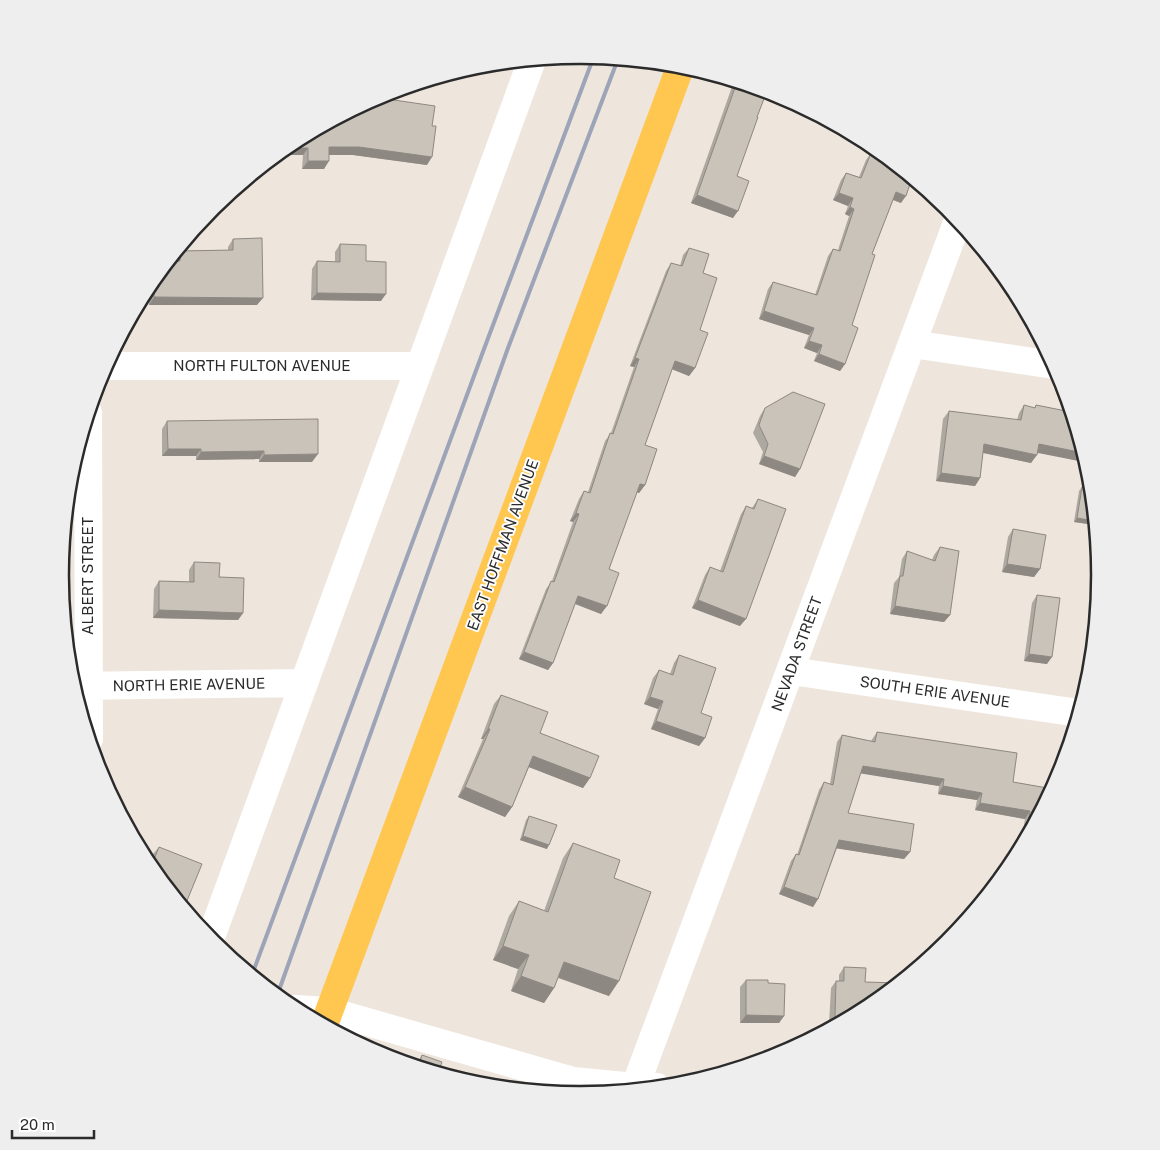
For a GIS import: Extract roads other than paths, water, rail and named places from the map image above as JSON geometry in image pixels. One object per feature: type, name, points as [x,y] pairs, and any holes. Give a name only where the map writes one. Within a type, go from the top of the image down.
[{"type":"main road","name":"EAST HOFFMAN AVENUE","points":[[326,1018],[678,74]]},
{"type":"street","points":[[213,931],[530,67]]},
{"type":"street","name":"NEVADA STREET","points":[[648,1082],[791,671],[955,228]]},
{"type":"street","points":[[912,344],[1045,364]]},
{"type":"street","name":"NORTH FULTON AVENUE","points":[[114,366],[419,366]]},
{"type":"street","name":"ALBERT STREET","points":[[81,684],[87,439]]},
{"type":"street","name":"SOUTH ERIE AVENUE","points":[[791,671],[1072,712]]},
{"type":"street","name":"NORTH ERIE AVENUE","points":[[81,686],[304,683]]},
{"type":"street","points":[[326,1018],[573,1081],[617,1085]]},
{"type":"railway","points":[[254,969],[591,64]]},
{"type":"railway","points":[[280,989],[508,348],[616,65]]}]
